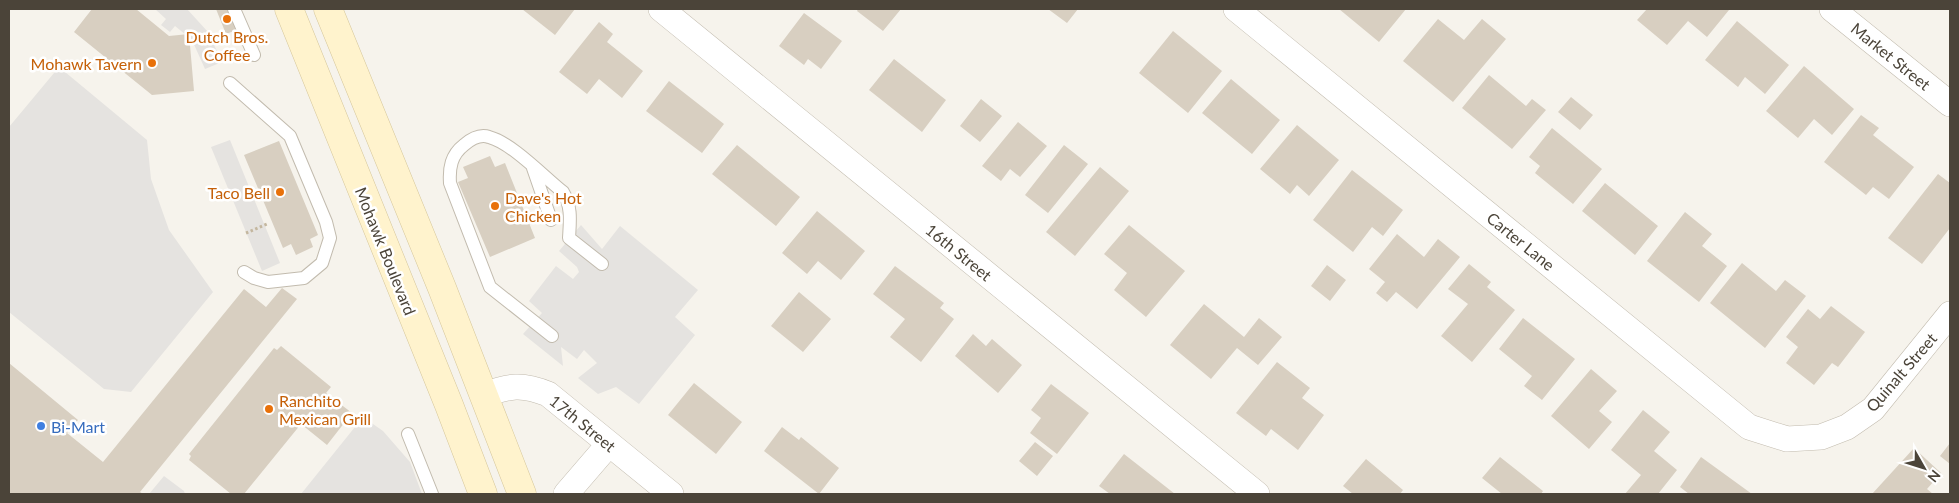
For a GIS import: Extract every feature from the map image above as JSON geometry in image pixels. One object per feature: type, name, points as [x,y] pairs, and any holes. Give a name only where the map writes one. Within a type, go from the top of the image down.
[{"type":"main road","points":[[328,9],[522,494]]},
{"type":"main road","name":"Mohawk Boulevard","points":[[291,10],[483,494]]},
{"type":"street","name":"16th Street","points":[[661,9],[1257,494]]},
{"type":"street","name":"Carter Lane","points":[[1236,9],[1749,427],[1787,439],[1821,437]]},
{"type":"street","name":"Market Street","points":[[1832,9],[1950,104]]},
{"type":"street","name":"Quinalt Street","points":[[1821,437],[1847,426],[1873,409],[1950,314]]},
{"type":"street","name":"17th Street","points":[[483,395],[512,385],[535,388],[548,394],[671,494]]},
{"type":"street","points":[[566,494],[609,444]]},
{"type":"lane","points":[[234,9],[254,55]]},
{"type":"lane","points":[[230,83],[290,136],[326,222],[330,238],[322,263],[304,278],[268,282],[254,278],[244,272]]},
{"type":"lane","points":[[552,336],[490,288],[450,183],[449,167],[462,146],[474,138],[487,136],[508,145],[563,192],[568,201],[571,214],[569,238],[602,264]]},
{"type":"lane","points":[[533,168],[551,220]]},
{"type":"lane","points":[[408,434],[432,494]]},
{"type":"path","points":[[246,233],[268,224]]},
{"type":"shaded area","points":[[155,9],[187,9],[208,32],[222,62],[205,69],[192,40],[175,26],[170,32],[161,25],[166,19]]},
{"type":"shaded area","points":[[59,67],[147,140],[151,179],[169,230],[213,292],[131,392],[104,389],[9,312],[9,127]]},
{"type":"shaded area","points":[[230,140],[280,263],[262,271],[211,147]]},
{"type":"shaded area","points":[[581,225],[602,249],[620,226],[698,290],[675,317],[695,335],[639,404],[616,387],[598,394],[578,378],[597,363],[584,350],[577,359],[561,347],[563,366],[523,334],[542,313],[529,301],[556,266],[573,279],[579,272],[577,267],[559,251]]},
{"type":"shaded area","points":[[363,417],[383,431],[410,462],[422,494],[301,494]]},
{"type":"shaded area","points":[[164,476],[184,491],[185,494],[149,494]]},
{"type":"building","name":"Mohawk Tavern","points":[[92,9],[136,9],[169,36],[189,34],[194,91],[152,95],[74,32]]},
{"type":"building","name":"Dutch Bros. Coffee","points":[[216,9],[231,9],[239,29],[226,34]]},
{"type":"building","points":[[522,9],[575,9],[555,35]]},
{"type":"building","points":[[858,9],[901,9],[883,31],[857,11]]},
{"type":"building","points":[[1048,9],[1078,9],[1067,23]]},
{"type":"building","points":[[1339,9],[1406,9],[1379,42]]},
{"type":"building","points":[[1647,9],[1729,10],[1707,37],[1688,21],[1667,45],[1637,20]]},
{"type":"building","points":[[804,13],[842,41],[821,69],[808,59],[804,65],[779,46]]},
{"type":"building","points":[[1438,19],[1464,40],[1482,19],[1506,39],[1453,102],[1403,61]]},
{"type":"building","points":[[1737,21],[1789,65],[1765,94],[1745,77],[1738,87],[1705,60]]},
{"type":"building","points":[[599,22],[613,34],[607,42],[643,71],[622,98],[599,79],[587,94],[559,72]]},
{"type":"building","points":[[1173,31],[1222,71],[1188,113],[1139,73]]},
{"type":"building","points":[[894,59],[946,100],[922,132],[869,90]]},
{"type":"building","points":[[1804,66],[1854,109],[1832,135],[1814,119],[1798,138],[1766,111]]},
{"type":"building","points":[[1489,75],[1526,106],[1532,99],[1546,110],[1512,149],[1462,108]]},
{"type":"building","points":[[1231,79],[1280,120],[1252,154],[1202,113]]},
{"type":"building","points":[[669,81],[724,124],[702,153],[646,111]]},
{"type":"building","points":[[1571,97],[1593,115],[1580,130],[1558,112]]},
{"type":"building","points":[[981,99],[1002,116],[980,142],[960,126]]},
{"type":"building","points":[[1861,115],[1879,128],[1873,135],[1914,167],[1889,199],[1873,187],[1866,195],[1824,162]]},
{"type":"building","points":[[1018,122],[1047,146],[1020,177],[1010,169],[1001,181],[982,166]]},
{"type":"building","points":[[1297,125],[1339,160],[1309,196],[1297,185],[1290,194],[1260,169]]},
{"type":"building","points":[[1552,128],[1602,169],[1573,204],[1535,173],[1540,166],[1529,157]]},
{"type":"building","name":"Taco Bell","points":[[279,141],[318,235],[310,239],[313,247],[296,255],[291,244],[283,248],[244,155]]},
{"type":"building","points":[[737,145],[800,197],[776,226],[712,174]]},
{"type":"building","points":[[1064,145],[1088,164],[1048,213],[1025,195]]},
{"type":"building","name":"Dave's Hot Chicken","points":[[490,156],[495,167],[505,163],[535,238],[490,257],[458,182],[468,178],[463,167]]},
{"type":"building","points":[[1100,167],[1129,191],[1075,256],[1046,232]]},
{"type":"building","points":[[1352,170],[1403,210],[1383,236],[1372,227],[1353,252],[1313,220]]},
{"type":"building","points":[[1938,174],[1950,183],[1950,228],[1922,264],[1888,238]]},
{"type":"building","points":[[1605,183],[1658,226],[1635,255],[1582,211]]},
{"type":"building","points":[[817,211],[865,251],[841,280],[818,261],[807,274],[782,253]]},
{"type":"building","points":[[1685,212],[1712,234],[1702,246],[1727,266],[1699,302],[1647,261]]},
{"type":"building","points":[[1129,225],[1185,271],[1146,317],[1114,290],[1127,273],[1104,254]]},
{"type":"building","points":[[1397,234],[1424,257],[1438,239],[1460,257],[1417,309],[1396,292],[1387,302],[1376,293],[1385,282],[1369,269]]},
{"type":"building","points":[[1742,263],[1776,291],[1785,280],[1806,296],[1765,348],[1710,303]]},
{"type":"building","points":[[1469,264],[1491,282],[1487,287],[1515,310],[1472,362],[1441,336],[1468,304],[1448,289]]},
{"type":"building","points":[[1327,265],[1346,280],[1330,301],[1311,286]]},
{"type":"building","points":[[895,266],[944,303],[940,308],[954,319],[921,362],[890,337],[905,319],[873,294]]},
{"type":"building","points":[[282,288],[297,299],[140,492],[143,494],[9,494],[9,363],[78,420],[67,433],[103,462],[244,289],[266,307]]},
{"type":"building","points":[[799,292],[831,319],[803,352],[771,326]]},
{"type":"building","points":[[1204,304],[1244,337],[1259,318],[1282,337],[1258,365],[1237,348],[1211,379],[1170,345]]},
{"type":"building","points":[[1831,306],[1865,332],[1838,367],[1832,363],[1814,385],[1786,363],[1798,347],[1786,337],[1808,309],[1820,319]]},
{"type":"building","points":[[1523,318],[1575,359],[1542,400],[1524,386],[1532,376],[1499,349]]},
{"type":"building","points":[[973,334],[986,346],[992,339],[1022,365],[998,393],[955,356]]},
{"type":"building","name":"Ranchito Mexican Grill","points":[[281,346],[331,387],[326,393],[352,413],[327,445],[301,424],[244,494],[231,494],[189,460],[191,456],[189,454],[274,348],[277,350]]},
{"type":"building","points":[[1277,362],[1310,388],[1302,398],[1324,415],[1298,450],[1271,429],[1266,436],[1236,413]]},
{"type":"building","points":[[1591,369],[1617,391],[1599,411],[1612,422],[1589,449],[1551,416]]},
{"type":"building","points":[[694,383],[742,422],[716,454],[668,415]]},
{"type":"building","points":[[1051,384],[1089,413],[1057,454],[1030,433],[1041,418],[1031,410]]},
{"type":"building","points":[[1643,410],[1670,432],[1654,451],[1677,470],[1658,494],[1625,494],[1641,475],[1611,450]]},
{"type":"building","points":[[782,427],[799,440],[801,437],[839,468],[819,494],[764,451]]},
{"type":"building","points":[[1035,442],[1053,456],[1037,476],[1019,461]]},
{"type":"building","points":[[1950,443],[1950,464],[1940,456]]},
{"type":"building","points":[[1914,448],[1941,473],[1927,489],[1933,494],[1872,494]]},
{"type":"building","points":[[1124,454],[1175,494],[1110,494],[1099,486]]},
{"type":"building","points":[[1500,457],[1543,491],[1541,494],[1502,494],[1482,478]]},
{"type":"building","points":[[1701,457],[1752,494],[1689,494],[1680,487]]},
{"type":"building","points":[[1366,459],[1403,490],[1400,494],[1353,494],[1343,486]]},
{"type":"place","name":"Dutch Bros. Coffee","points":[[227,19]]},
{"type":"place","name":"Mohawk Tavern","points":[[152,63]]},
{"type":"place","name":"Taco Bell","points":[[280,192]]},
{"type":"place","name":"Dave's Hot Chicken","points":[[495,206]]},
{"type":"place","name":"Ranchito Mexican Grill","points":[[269,409]]},
{"type":"place","name":"Bi-Mart","points":[[41,426]]}]
